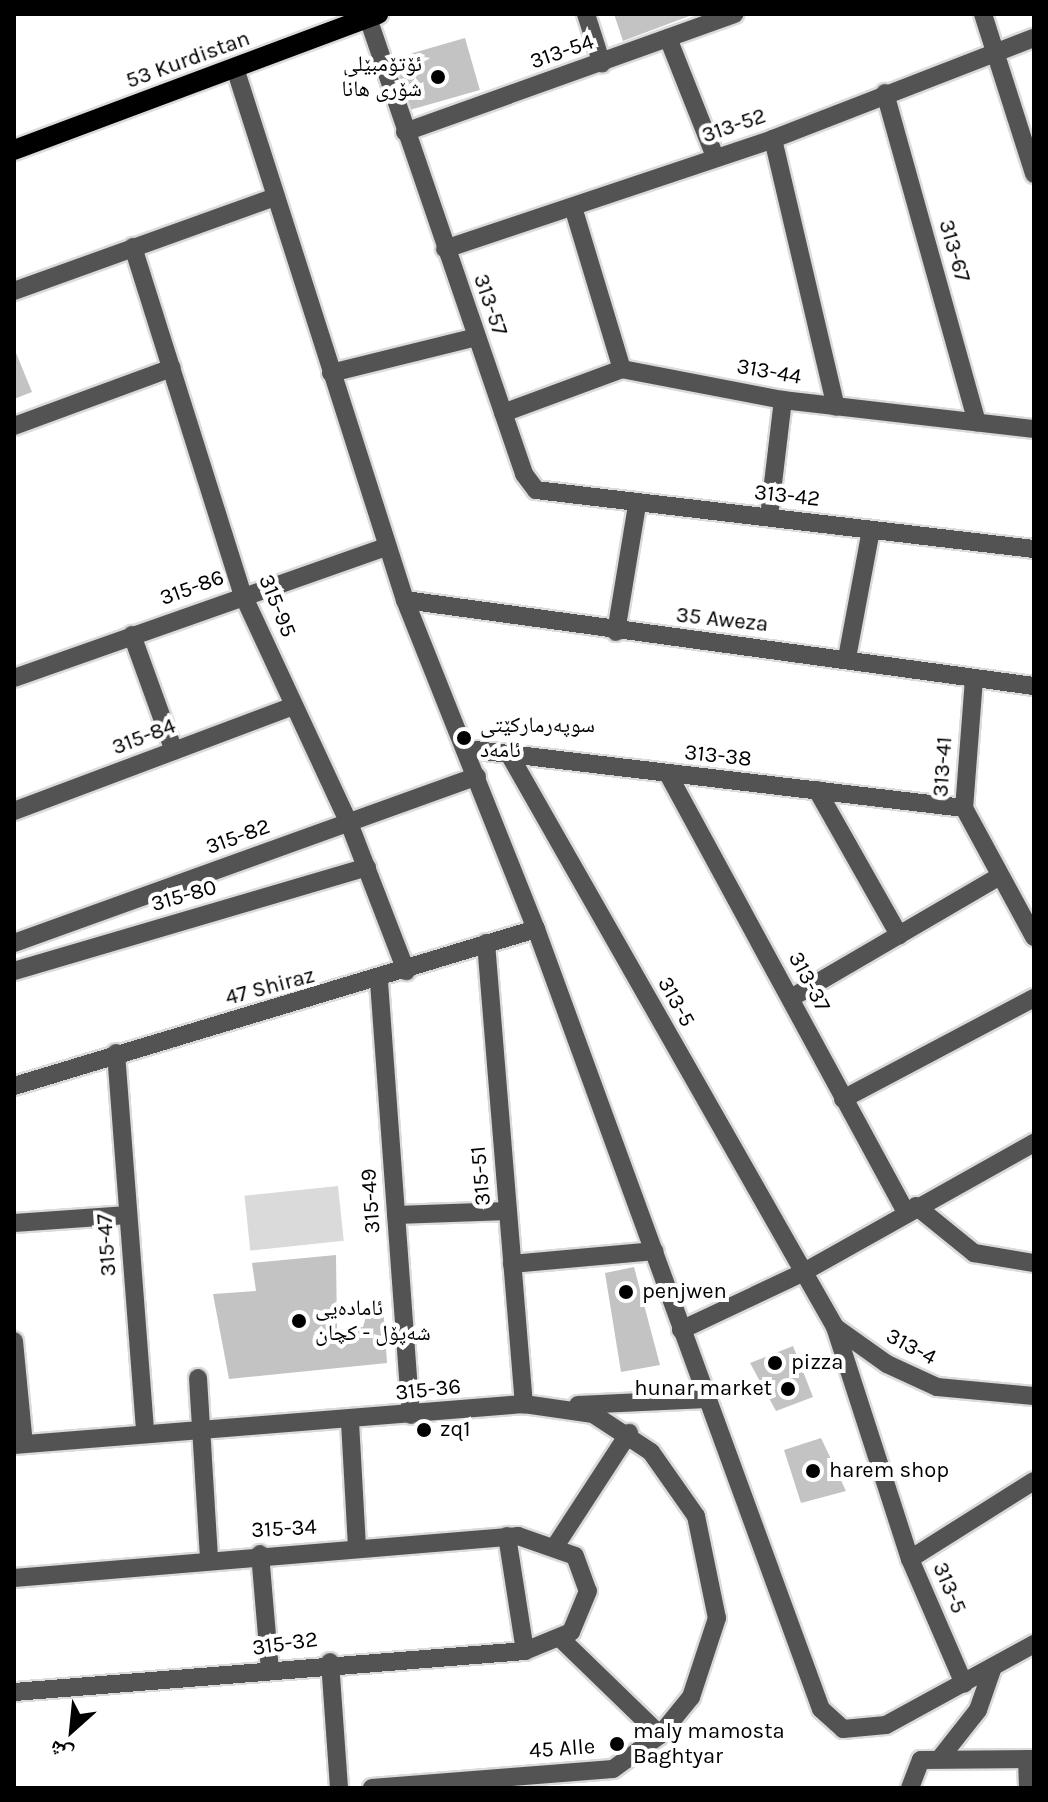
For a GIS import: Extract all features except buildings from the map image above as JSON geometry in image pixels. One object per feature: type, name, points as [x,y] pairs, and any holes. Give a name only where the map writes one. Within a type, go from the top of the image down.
[{"type":"main road","name":"53 Kurdistan","points":[[14,150],[373,16]]},
{"type":"street","points":[[586,14],[602,64]]},
{"type":"street","name":"313-54","points":[[405,132],[602,64],[734,14]]},
{"type":"street","points":[[983,14],[998,50],[1034,171]]},
{"type":"street","name":"313-57","points":[[373,16],[405,132],[445,249],[503,413],[536,490]]},
{"type":"street","points":[[668,38],[715,157]]},
{"type":"street","name":"313-52","points":[[445,249],[773,139],[885,93],[1034,38]]},
{"type":"street","points":[[235,68],[272,198],[405,600],[467,749],[536,929],[681,1330],[830,1723],[858,1732],[886,1725],[1034,1644]]},
{"type":"street","name":"313-67","points":[[885,93],[977,422]]},
{"type":"street","points":[[773,139],[836,407]]},
{"type":"street","points":[[14,291],[272,198]]},
{"type":"street","points":[[503,413],[622,369],[573,207]]},
{"type":"street","name":"315-95","points":[[133,247],[243,595],[291,707],[349,823],[406,971]]},
{"type":"street","points":[[331,373],[476,337]]},
{"type":"street","points":[[14,426],[172,368]]},
{"type":"street","name":"313-44","points":[[622,369],[783,400],[1034,429]]},
{"type":"street","points":[[769,517],[783,400]]},
{"type":"street","name":"313-42","points":[[536,490],[637,505],[769,517],[1034,549]]},
{"type":"street","points":[[616,632],[637,505]]},
{"type":"street","points":[[847,658],[871,530]]},
{"type":"street","name":"315-86","points":[[14,678],[243,595],[387,547]]},
{"type":"street","name":"35 Aweza","points":[[405,600],[616,632],[847,658],[1034,686]]},
{"type":"street","points":[[132,635],[174,751]]},
{"type":"street","name":"313-41","points":[[974,679],[964,808],[1034,937]]},
{"type":"street","name":"315-84","points":[[14,811],[291,707]]},
{"type":"street","name":"313-38","points":[[467,749],[964,808]]},
{"type":"street","name":"313-5","points":[[509,754],[802,1273]]},
{"type":"street","name":"313-37","points":[[668,774],[843,1099],[911,1209]]},
{"type":"street","name":"315-82","points":[[14,943],[477,776]]},
{"type":"street","points":[[817,790],[899,935]]},
{"type":"street","name":"315-80","points":[[14,971],[367,867]]},
{"type":"street","points":[[791,998],[1000,876]]},
{"type":"street","name":"47 Shiraz","points":[[14,1086],[116,1053],[379,982],[486,943],[536,929]]},
{"type":"street","name":"315-51","points":[[486,943],[524,1404]]},
{"type":"street","name":"315-49","points":[[379,982],[411,1415]]},
{"type":"street","points":[[843,1099],[1034,998]]},
{"type":"street","name":"315-47","points":[[116,1053],[145,1433]]},
{"type":"street","points":[[681,1330],[802,1273],[911,1209],[1034,1143]]},
{"type":"street","points":[[911,1209],[974,1253],[1034,1263]]},
{"type":"street","points":[[396,1215],[508,1211]]},
{"type":"street","points":[[14,1223],[128,1215]]},
{"type":"street","points":[[512,1264],[654,1251]]},
{"type":"street","name":"313-4","points":[[802,1273],[835,1327],[887,1364],[937,1387],[1034,1396]]},
{"type":"street","name":"313-5","points":[[835,1327],[910,1559],[964,1684]]},
{"type":"street","points":[[14,1341],[19,1445]]},
{"type":"street","points":[[198,1378],[209,1558]]},
{"type":"street","points":[[567,1405],[707,1399]]},
{"type":"street","name":"315-36","points":[[19,1445],[145,1433],[350,1422],[524,1404],[567,1405],[629,1433],[679,1484],[696,1516],[717,1618]]},
{"type":"street","points":[[350,1422],[357,1549]]},
{"type":"street","points":[[629,1433],[556,1545],[575,1556],[588,1591],[579,1619],[560,1638],[660,1735]]},
{"type":"street","points":[[910,1559],[1034,1481]]},
{"type":"street","points":[[507,1536],[525,1651]]},
{"type":"street","name":"315-34","points":[[14,1578],[209,1558],[507,1536],[556,1545]]},
{"type":"street","points":[[260,1554],[270,1670]]},
{"type":"street","name":"45 Alle","points":[[372,1788],[613,1769],[660,1735],[691,1697],[717,1618]]},
{"type":"street","name":"315-32","points":[[14,1692],[330,1662],[525,1651],[560,1638]]},
{"type":"street","points":[[330,1662],[339,1788]]},
{"type":"street","points":[[941,1757],[978,1710],[993,1667]]},
{"type":"street","points":[[910,1782],[921,1760],[941,1757],[1031,1759],[1028,1788]]},
{"type":"shaded area","points":[[338,1186],[344,1241],[250,1251],[245,1196]]},
{"type":"place","name":"ئۆتۆمبێلی شۆری هانا","points":[[438,77]]},
{"type":"place","name":"سوپەرمارکێتی ئامەد","points":[[464,738]]},
{"type":"place","name":"penjwen","points":[[626,1292]]},
{"type":"place","name":"ئامادەیی شەپۆل - کچان","points":[[299,1321]]},
{"type":"place","name":"pizza","points":[[775,1363]]},
{"type":"place","name":"hunar market","points":[[788,1389]]},
{"type":"place","name":"zq1","points":[[424,1430]]},
{"type":"place","name":"harem shop","points":[[813,1471]]},
{"type":"place","name":"maly mamosta Baghtyar","points":[[617,1744]]}]
